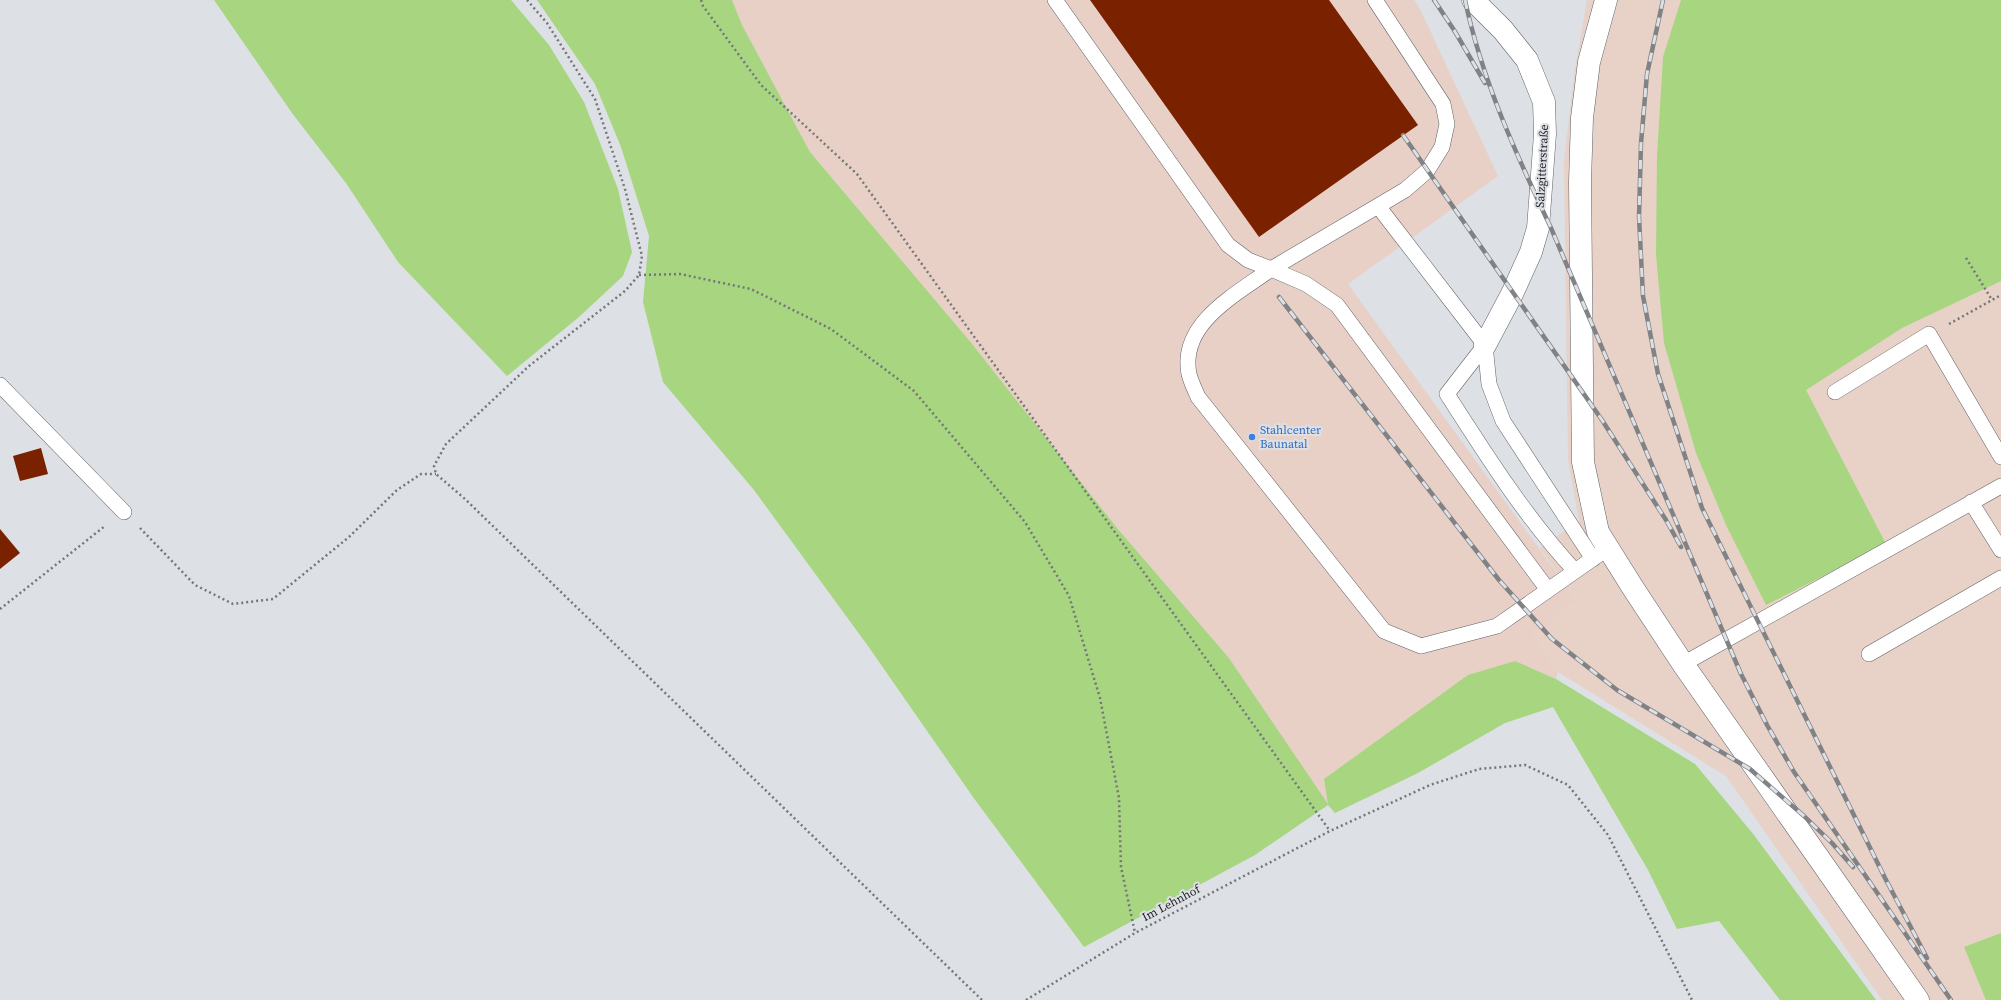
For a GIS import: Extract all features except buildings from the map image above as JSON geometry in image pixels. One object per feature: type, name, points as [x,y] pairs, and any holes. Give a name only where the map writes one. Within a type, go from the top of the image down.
[{"type":"street","name":"Salzgitterstraße","points":[[1473,0],[1503,30],[1527,60],[1544,102],[1545,134],[1538,228],[1530,252],[1512,294],[1485,345]]},
{"type":"street","points":[[1606,0],[1589,62],[1582,118],[1580,182],[1583,462],[1598,532],[1600,553],[1683,664],[1918,1000]]},
{"type":"lane","points":[[1054,0],[1228,245],[1248,260],[1306,284],[1337,305],[1548,590]]},
{"type":"lane","points":[[1375,0],[1443,104],[1447,124],[1442,147],[1427,171],[1405,190],[1271,269],[1218,307],[1200,326],[1190,349],[1189,374],[1198,397],[1384,631],[1421,646],[1497,626],[1600,553],[1503,421],[1489,384],[1485,345],[1378,206]]},
{"type":"lane","points":[[1835,392],[1929,334],[2001,457]]},
{"type":"lane","points":[[1485,345],[1447,394],[1478,442],[1544,536],[1575,571]]},
{"type":"lane","points":[[0,385],[124,512]]},
{"type":"lane","points":[[1683,664],[2001,486]]},
{"type":"lane","points":[[1971,502],[2001,550]]},
{"type":"lane","points":[[1869,654],[2001,578]]},
{"type":"path","points":[[527,0],[547,23],[595,99],[625,189],[642,256],[639,275],[624,291],[529,366],[446,444],[434,466],[436,474],[465,499],[982,1000]]},
{"type":"path","points":[[701,0],[703,6],[761,85],[857,174],[1330,831]]},
{"type":"path","points":[[1966,258],[1992,300]]},
{"type":"path","points":[[639,275],[680,274],[751,289],[831,329],[914,391],[1025,522],[1069,596],[1100,698],[1119,798],[1121,867],[1135,932]]},
{"type":"path","points":[[1929,334],[2001,295]]},
{"type":"path","points":[[0,608],[124,512],[195,585],[233,604],[273,599],[349,537],[397,490],[421,474],[436,474]]},
{"type":"path","name":"Im Lehnhof","points":[[1026,1000],[1135,932],[1330,831],[1430,785],[1479,769],[1525,765],[1568,785],[1608,835],[1692,1000]]},
{"type":"shaded area","name":"Stahlcenter Baunatal","points":[[732,0],[1414,0],[1420,9],[1498,176],[1348,284],[1577,601],[1532,633],[1558,672],[1556,679],[1515,661],[1328,805],[1229,658],[1117,528],[973,345],[810,152],[742,25]]},
{"type":"shaded area","points":[[1587,0],[2001,0],[2001,1000],[1882,1000],[1726,776],[1558,672],[1531,633],[1577,601],[1540,548],[1579,521],[1568,460],[1564,160],[1575,70]]},
{"type":"green space","points":[[214,0],[511,0],[549,45],[584,102],[618,189],[632,252],[623,276],[579,317],[507,376],[398,262],[346,183],[292,113]]},
{"type":"green space","points":[[537,0],[732,0],[742,25],[810,152],[973,345],[1117,528],[1229,658],[1328,804],[1324,779],[1468,675],[1515,661],[1556,679],[1695,764],[1754,835],[1876,1000],[1780,1000],[1719,921],[1677,929],[1648,870],[1553,707],[1505,723],[1418,773],[1335,813],[1328,805],[1255,855],[1084,947],[973,797],[868,646],[754,490],[663,382],[643,302],[649,236],[621,147],[595,84]]},
{"type":"green space","points":[[1681,0],[2001,0],[2001,281],[1902,328],[1806,390],[1886,544],[1766,605],[1726,525],[1696,453],[1664,343],[1656,254],[1657,156],[1663,57]]},
{"type":"green space","points":[[2001,933],[2001,1000],[1986,1000],[1964,947]]},
{"type":"railway","points":[[1434,0],[1454,30],[1485,83]]},
{"type":"railway","points":[[1465,0],[1472,30],[1490,88],[1501,116],[1551,228],[1741,674],[1767,725],[1794,772],[1951,1000]]},
{"type":"railway","points":[[1663,0],[1647,74],[1641,143],[1639,217],[1643,296],[1658,374],[1702,508],[1885,878],[1927,958]]},
{"type":"railway","points":[[1403,135],[1602,420],[1666,520],[1681,547]]},
{"type":"railway","points":[[1279,297],[1499,580],[1552,639],[1617,690],[1750,769],[1804,816],[1832,843],[1853,867]]},
{"type":"place","name":"Stahlcenter Baunatal","points":[[1252,437]]}]
